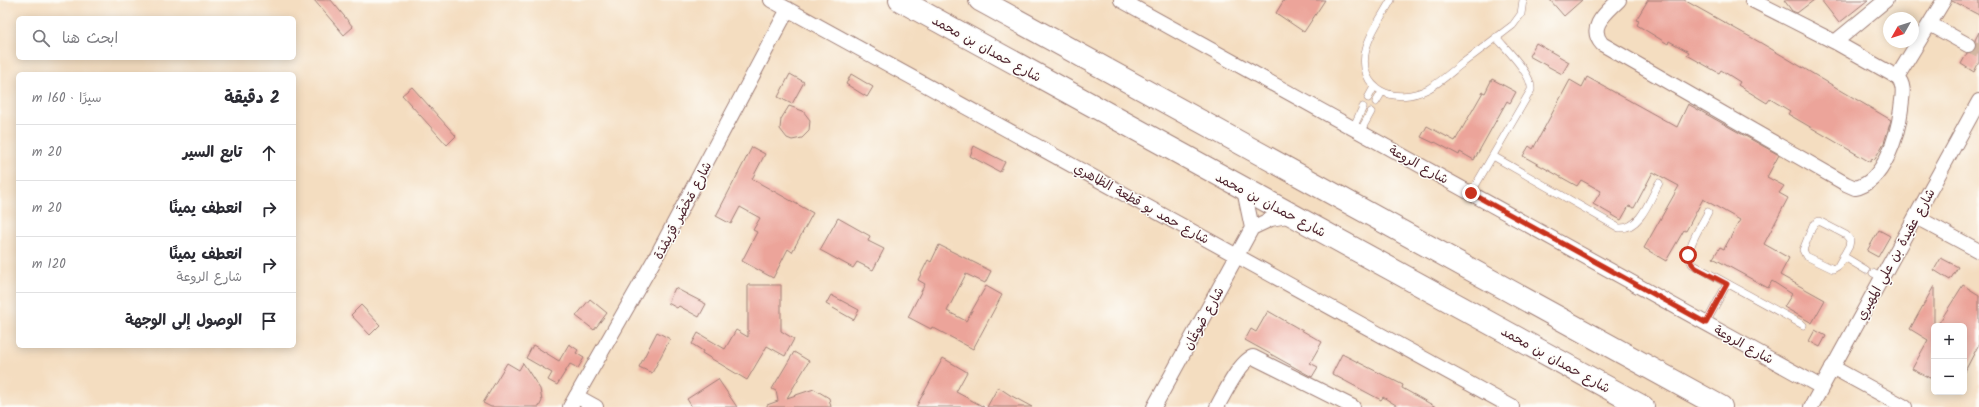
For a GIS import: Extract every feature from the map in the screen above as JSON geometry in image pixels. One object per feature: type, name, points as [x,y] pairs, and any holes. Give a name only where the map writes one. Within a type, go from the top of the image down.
[{"type":"main road","name":"شارع حمدان بن محمد","points":[[900,0],[1244,190],[1643,407]]},
{"type":"main road","points":[[980,0],[1721,407]]},
{"type":"street","name":"شارع حمد بو قطعة الظاهري","points":[[771,0],[1512,407]]},
{"type":"street","name":"شارع الروعة","points":[[1121,0],[1822,387]]},
{"type":"street","points":[[1619,0],[1597,24],[1595,31],[1597,39],[1602,44],[1855,188],[1868,184],[1894,144],[1899,126],[1903,91],[1900,81],[1897,77],[1835,42],[1752,0]]},
{"type":"street","points":[[1835,42],[1886,0]]},
{"type":"street","points":[[1897,77],[1944,0]]},
{"type":"street","name":"شارع مَحْضَر قِرَيمْدَة","points":[[573,402],[657,255],[788,9]]},
{"type":"street","points":[[1930,24],[1968,45]]},
{"type":"street","name":"شارع عقيدة بن علي المهيري","points":[[1811,407],[1832,367],[1874,274],[1916,217],[1979,101]]},
{"type":"street","points":[[1244,190],[1252,228],[1270,219],[1292,215]]},
{"type":"street","points":[[1916,217],[1979,251]]},
{"type":"street","name":"شارع صُوغَان","points":[[1154,407],[1252,228]]},
{"type":"street","points":[[1217,407],[1245,362],[1253,357],[1353,407]]},
{"type":"street","points":[[1832,367],[1906,407]]},
{"type":"street","points":[[573,402],[596,407]]},
{"type":"lane","points":[[1391,0],[1369,40],[1366,49],[1365,69],[1367,77],[1374,86],[1382,92],[1400,96],[1411,95],[1427,89],[1518,20],[1523,0]]},
{"type":"lane","points":[[1471,193],[1529,95],[1532,85],[1529,77],[1496,37]]},
{"type":"lane","points":[[1368,98],[1374,86]]},
{"type":"lane","points":[[1376,102],[1382,92]]},
{"type":"lane","points":[[1357,130],[1363,107]]},
{"type":"lane","points":[[1357,130],[1371,112]]},
{"type":"lane","points":[[1493,156],[1619,228],[1628,227],[1636,223],[1658,184]]},
{"type":"lane","points":[[1708,212],[1690,247],[1689,259],[1696,268],[1803,325]]},
{"type":"lane","points":[[1822,221],[1848,237],[1849,246],[1843,256],[1838,266],[1830,269],[1804,253],[1803,247],[1816,223],[1822,221]]},
{"type":"lane","points":[[1843,256],[1874,274]]},
{"type":"lane","points":[[1706,323],[1727,284]]},
{"type":"building","points":[[314,0],[331,0],[353,27],[344,35]]},
{"type":"building","points":[[1284,0],[1325,0],[1304,32],[1276,13]]},
{"type":"building","points":[[1550,0],[1582,0],[1564,16]]},
{"type":"building","points":[[1648,0],[1684,0],[1761,43],[1891,120],[1884,143],[1874,160],[1872,158],[1870,162],[1788,114],[1790,111],[1770,99],[1767,103],[1749,92],[1738,85],[1740,82],[1721,70],[1719,73],[1687,55],[1689,52],[1669,41],[1668,44],[1637,25],[1639,21],[1636,20]]},
{"type":"building","points":[[1784,0],[1814,0],[1797,13],[1792,11]]},
{"type":"building","points":[[1821,0],[1868,0],[1839,23]]},
{"type":"building","points":[[1979,0],[1979,15],[1952,1]]},
{"type":"building","points":[[1979,32],[1979,62],[1974,72],[1961,64],[1967,53],[1975,49],[1975,40]]},
{"type":"building","points":[[1536,43],[1569,62],[1562,74],[1529,56]]},
{"type":"building","points":[[790,74],[804,82],[792,104],[778,97]]},
{"type":"building","points":[[851,74],[873,87],[867,97],[846,84]]},
{"type":"building","points":[[1587,77],[1677,127],[1688,104],[1779,155],[1767,177],[1784,186],[1779,193],[1788,198],[1764,244],[1789,258],[1780,275],[1825,300],[1812,323],[1784,307],[1792,294],[1772,281],[1768,288],[1713,258],[1720,247],[1724,249],[1740,220],[1703,199],[1686,231],[1684,230],[1666,261],[1644,248],[1679,186],[1653,172],[1634,208],[1629,206],[1621,220],[1593,204],[1601,191],[1581,180],[1577,186],[1523,156],[1529,146],[1533,149],[1570,80],[1582,87]]},
{"type":"building","points":[[1492,79],[1516,92],[1510,103],[1507,101],[1474,160],[1460,152],[1459,155],[1435,142],[1434,143],[1421,137],[1427,126],[1455,141]]},
{"type":"building","points":[[412,87],[456,136],[447,145],[402,95]]},
{"type":"building","points":[[789,106],[803,111],[810,120],[809,131],[802,138],[792,140],[787,138],[780,129],[781,119]]},
{"type":"building","points":[[974,146],[1005,162],[1000,172],[970,156]]},
{"type":"building","points":[[752,147],[765,154],[752,179],[813,213],[792,252],[788,249],[773,278],[742,261],[757,232],[753,230],[760,218],[740,207],[731,224],[716,216]]},
{"type":"building","points":[[838,218],[870,236],[868,241],[884,249],[873,270],[857,262],[853,268],[820,250]]},
{"type":"building","points":[[1879,230],[1890,236],[1878,257],[1867,251]]},
{"type":"building","points":[[939,245],[991,271],[985,283],[966,274],[947,311],[966,321],[986,286],[1002,295],[973,349],[932,327],[931,329],[908,317],[925,284],[918,280],[928,260],[931,262]]},
{"type":"building","points":[[1941,258],[1958,267],[1950,280],[1934,270]]},
{"type":"building","points":[[748,285],[781,285],[781,331],[794,339],[785,356],[767,346],[747,380],[702,353],[703,351],[692,344],[698,333],[725,349],[736,330],[748,337]]},
{"type":"building","points":[[1963,285],[1979,295],[1979,344],[1967,367],[1967,323],[1939,323]]},
{"type":"building","points":[[1934,286],[1934,323],[1931,323],[1931,378],[1912,369],[1928,340],[1910,329]]},
{"type":"building","points":[[675,288],[706,304],[699,317],[679,306],[677,308],[668,303]]},
{"type":"building","points":[[831,295],[859,310],[854,320],[826,304]]},
{"type":"building","points":[[590,299],[607,313],[594,330],[576,316]]},
{"type":"building","points":[[361,305],[380,325],[370,335],[351,315]]},
{"type":"building","points":[[1268,311],[1322,342],[1310,363],[1318,367],[1312,377],[1245,340],[1251,329],[1256,332]]},
{"type":"building","points":[[1815,330],[1826,336],[1820,347],[1809,341]]},
{"type":"building","points":[[657,332],[670,339],[652,373],[639,367]]},
{"type":"building","points":[[569,344],[578,350],[576,353],[584,358],[578,368],[570,364],[557,385],[548,380],[552,373],[526,358],[533,345],[559,361]]},
{"type":"building","points":[[794,352],[809,361],[787,398],[814,389],[829,398],[831,407],[767,407],[767,405],[778,401],[776,391],[772,389]]},
{"type":"building","points":[[1342,354],[1403,385],[1402,388],[1436,407],[1399,407],[1383,397],[1381,400],[1332,374]]},
{"type":"building","points":[[943,358],[967,372],[956,392],[984,407],[916,407]]},
{"type":"building","points":[[507,363],[519,370],[523,363],[540,389],[542,401],[539,407],[491,407],[483,403]]},
{"type":"building","points":[[718,379],[737,407],[692,407],[687,399]]},
{"type":"building","points":[[998,387],[1010,395],[1032,407],[987,407]]},
{"type":"tunnel","points":[[1968,45],[1979,51]]},
{"type":"route","points":[[1471,193],[1706,323],[1727,284],[1696,268],[1692,264],[1688,255]]}]
